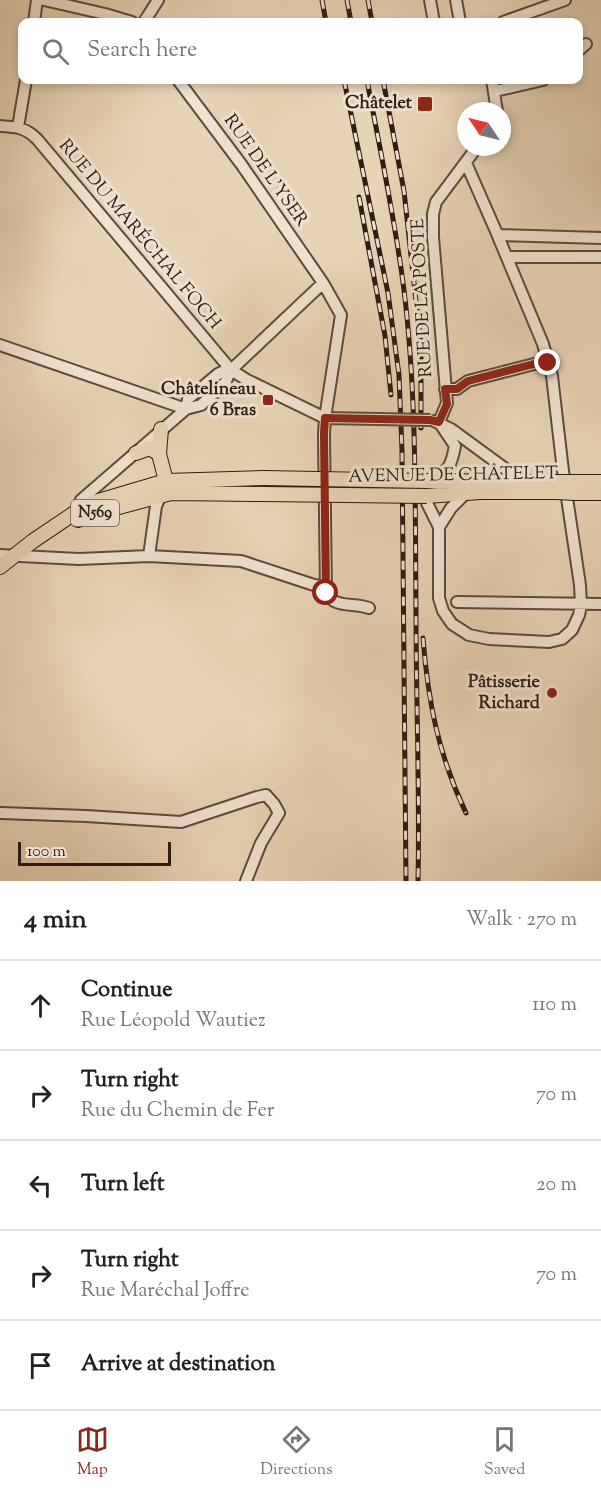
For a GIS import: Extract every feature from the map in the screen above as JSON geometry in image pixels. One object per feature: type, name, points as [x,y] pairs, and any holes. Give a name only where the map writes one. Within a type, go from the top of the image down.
[{"type":"main road","points":[[161,429],[159,454],[166,481],[161,495]]},
{"type":"main road","points":[[136,453],[150,448],[159,454]]},
{"type":"main road","name":"AVENUE DE CHÂTELET","points":[[33,541],[94,502],[166,481],[264,478],[522,481],[557,487]]},
{"type":"main road","name":"AVENUE DE CHÂTELET","points":[[33,541],[93,514],[171,493],[422,499],[466,492],[575,487],[601,482]]},
{"type":"main road","name":"AVENUE DE CHÂTELET","points":[[575,487],[601,493]]},
{"type":"main road","name":"N569","points":[[0,567],[6,556],[33,541]]},
{"type":"street","points":[[35,18],[37,0]]},
{"type":"street","points":[[44,0],[118,18]]},
{"type":"street","points":[[147,18],[158,0]]},
{"type":"street","points":[[430,0],[433,18]]},
{"type":"street","points":[[456,0],[459,18]]},
{"type":"street","points":[[514,18],[565,0]]},
{"type":"street","points":[[0,126],[18,127],[25,84]]},
{"type":"street","name":"RUE DE L'YSER","points":[[181,84],[241,164],[323,284],[340,315],[324,434],[325,586]]},
{"type":"street","points":[[494,85],[496,102]]},
{"type":"street","name":"RUE DU MARÉCHAL FOCH","points":[[18,127],[37,139],[231,370]]},
{"type":"street","name":"RUE DE LA POSTE","points":[[434,421],[447,404],[433,214],[436,202],[471,156]]},
{"type":"street","points":[[422,499],[439,527],[439,598],[452,624],[469,635],[489,639],[549,642],[562,639],[572,630],[581,605],[580,585],[552,376],[543,344],[466,163]]},
{"type":"street","points":[[498,235],[601,238]]},
{"type":"street","points":[[555,237],[555,257]]},
{"type":"street","points":[[507,257],[601,258]]},
{"type":"street","points":[[76,512],[81,500],[161,429],[186,409],[201,405],[225,383],[231,370],[323,284]]},
{"type":"street","points":[[0,345],[186,409]]},
{"type":"street","points":[[445,389],[457,389],[468,381],[538,363],[548,363]]},
{"type":"street","points":[[231,370],[325,418],[434,421],[451,429],[522,481]]},
{"type":"street","points":[[427,481],[443,474],[452,463],[455,446],[434,421]]},
{"type":"street","points":[[439,527],[451,508],[466,492]]},
{"type":"street","points":[[149,556],[156,506],[161,495]]},
{"type":"street","points":[[6,556],[79,559],[149,556],[241,561],[314,585],[325,586],[329,599],[335,603],[369,608]]},
{"type":"street","points":[[457,603],[601,604]]},
{"type":"street","points":[[0,813],[181,822],[266,795],[279,813],[261,843],[246,881]]},
{"type":"railway","points":[[322,0],[325,18]]},
{"type":"railway","points":[[347,0],[350,18]]},
{"type":"railway","points":[[368,0],[371,18]]},
{"type":"railway","points":[[345,84],[388,293],[399,375],[402,451],[406,881]]},
{"type":"railway","points":[[368,84],[400,263],[411,370],[415,492],[418,881]]},
{"type":"railway","points":[[384,84],[404,191],[421,347],[421,428]]},
{"type":"railway","points":[[359,197],[385,336],[391,395]]},
{"type":"railway","points":[[423,638],[431,706],[441,748],[466,813]]},
{"type":"place","name":"Châtelet","points":[[425,104]]},
{"type":"place","name":"Châtelineau 6 Bras","points":[[268,400]]},
{"type":"place","name":"Pâtisserie Richard","points":[[552,693]]},
{"type":"route","points":[[326,593],[325,418],[439,422],[447,404],[445,389],[457,389],[468,381],[538,363],[548,363]]}]
